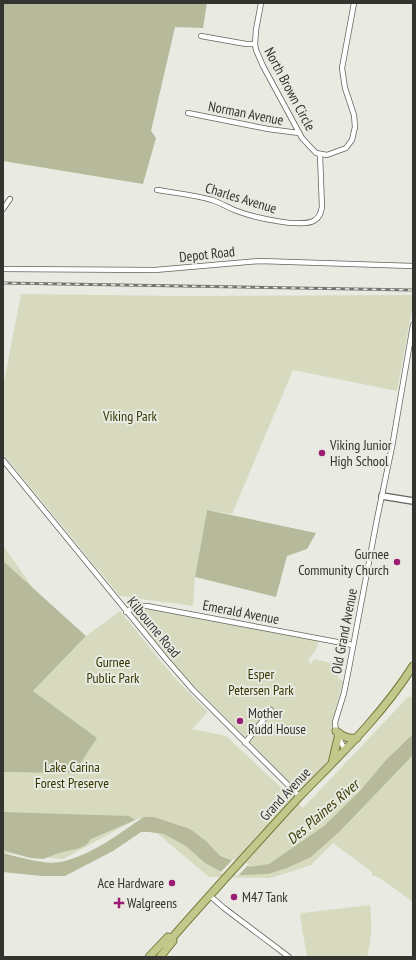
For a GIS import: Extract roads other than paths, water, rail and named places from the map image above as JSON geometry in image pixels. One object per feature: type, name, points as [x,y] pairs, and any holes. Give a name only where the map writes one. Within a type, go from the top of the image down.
[{"type":"main road","name":"Grand Avenue","points":[[160,957],[173,941],[172,938],[384,707],[413,666]]},
{"type":"main road","points":[[331,765],[337,735],[350,739],[357,738]]},
{"type":"main road","name":"Grand Avenue","points":[[149,957],[168,937],[172,938]]},
{"type":"street","name":"North Brown Circle","points":[[261,3],[255,44],[256,50],[263,66],[300,133],[311,149],[320,155]]},
{"type":"street","points":[[320,155],[331,154],[346,148],[354,134],[354,115],[345,88],[342,68],[354,3]]},
{"type":"street","points":[[201,36],[246,44],[255,44]]},
{"type":"street","name":"Norman Avenue","points":[[188,112],[268,129],[300,133]]},
{"type":"street","name":"Charles Avenue","points":[[157,190],[196,196],[214,201],[251,216],[287,223],[305,224],[314,221],[321,212],[320,155]]},
{"type":"street","points":[[3,209],[10,199]]},
{"type":"street","name":"Depot Road","points":[[3,269],[154,270],[260,261],[413,266]]},
{"type":"street","name":"Old Grand Avenue","points":[[337,735],[335,722],[344,693],[392,447],[413,325]]},
{"type":"street","name":"Kilbourne Road","points":[[3,460],[126,612],[193,690],[300,797]]},
{"type":"street","points":[[382,496],[413,501]]},
{"type":"street","name":"Emerald Avenue","points":[[126,612],[136,606],[147,606],[353,645]]},
{"type":"street","points":[[245,743],[271,710]]},
{"type":"street","points":[[337,735],[345,750]]},
{"type":"street","points":[[210,896],[289,957]]},
{"type":"railway","points":[[3,283],[413,290]]},
{"type":"place","name":"Viking Junior High School","points":[[322,453]]},
{"type":"place","name":"Gurnee Community Church","points":[[397,562]]},
{"type":"place","name":"Mother Rudd House","points":[[240,721]]},
{"type":"place","name":"Ace Hardware","points":[[172,883]]},
{"type":"place","name":"M47 Tank","points":[[234,897]]},
{"type":"place","name":"Walgreens","points":[[119,903]]},
{"type":"park label","name":"Viking Park","points":[[130,416]]},
{"type":"park label","name":"Gurnee Public Park","points":[[113,670]]},
{"type":"park label","name":"Esper Petersen Park","points":[[261,682]]},
{"type":"park label","name":"Lake Carina Forest Preserve","points":[[72,776]]},
{"type":"water label","name":"Des Plaines River","points":[[323,812]]}]
